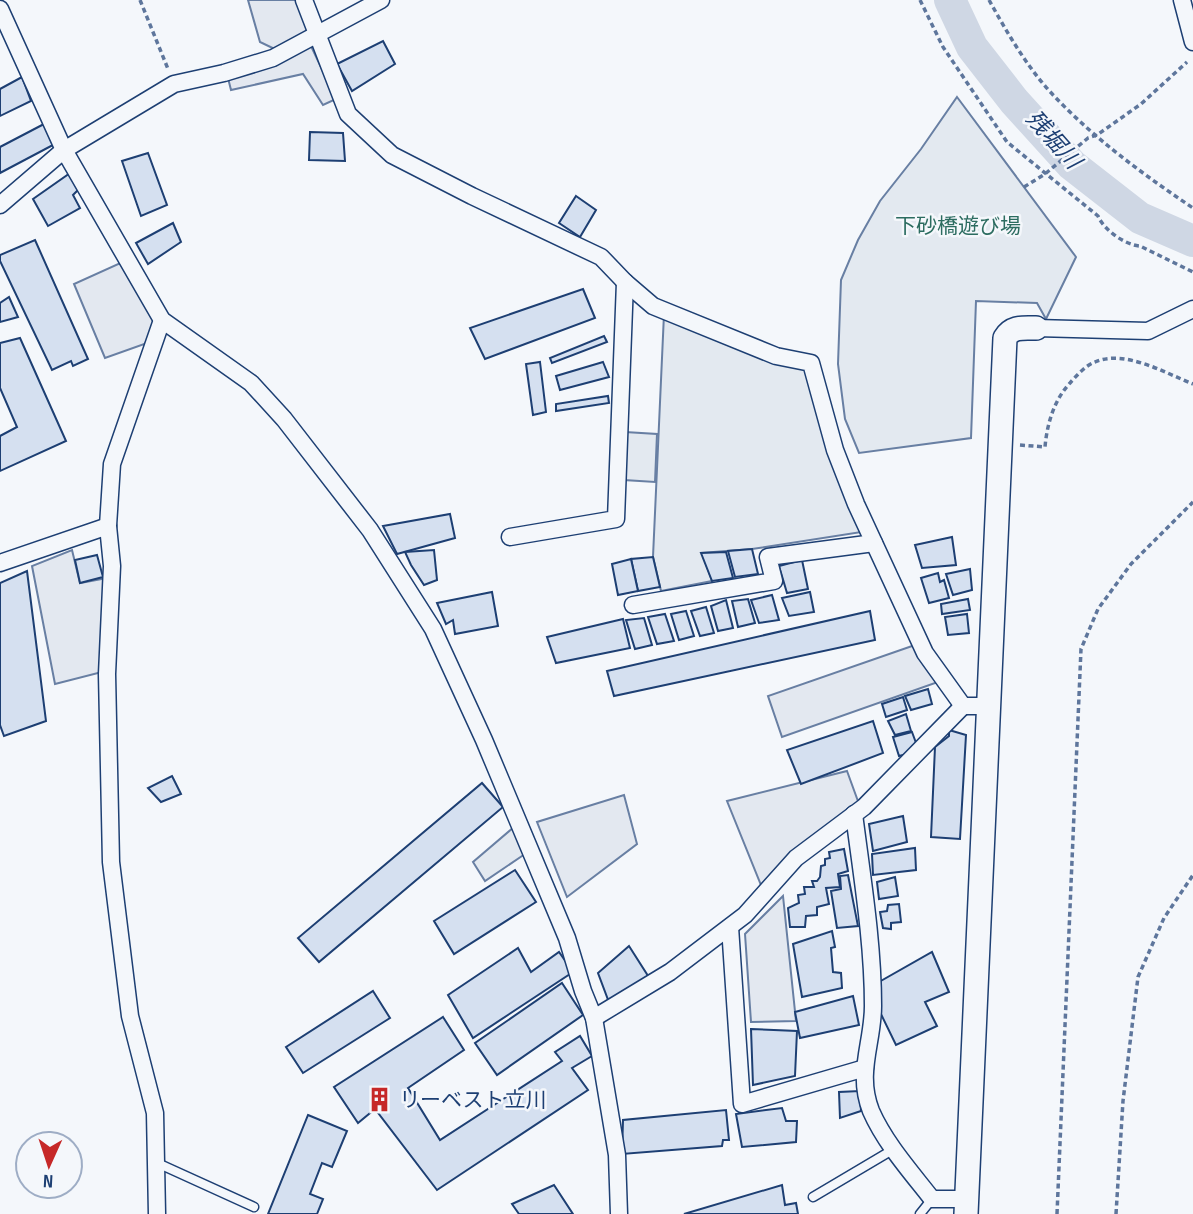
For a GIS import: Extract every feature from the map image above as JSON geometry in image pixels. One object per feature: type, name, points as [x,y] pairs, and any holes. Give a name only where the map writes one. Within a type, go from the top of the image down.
[{"type":"street","points":[[304,0],[348,114],[392,155],[601,257],[653,306],[776,356],[811,363],[835,450],[856,504],[925,653],[962,706]]},
{"type":"street","points":[[0,205],[64,150],[174,84],[273,58],[381,0]]},
{"type":"street","points":[[1182,0],[1193,42]]},
{"type":"street","points":[[0,9],[64,150],[162,320],[251,383],[284,419],[370,530],[433,629],[484,740],[562,925],[594,1018],[617,1155],[618,1214]]},
{"type":"street","points":[[510,537],[617,519],[625,282]]},
{"type":"street","points":[[854,814],[873,1008],[865,1068],[865,1090],[872,1112],[894,1149],[932,1199],[967,1207],[1005,338],[1015,329],[1148,331],[1193,309]]},
{"type":"street","points":[[157,1214],[155,1113],[130,1016],[111,862],[107,674],[112,566],[108,526],[112,464],[162,320]]},
{"type":"street","points":[[0,563],[108,526]]},
{"type":"street","points":[[634,605],[774,581],[768,557],[874,543]]},
{"type":"street","points":[[594,1018],[670,972],[745,915],[796,858],[854,814],[962,706],[988,706]]},
{"type":"street","points":[[730,927],[742,1104],[865,1068]]},
{"type":"lane","points":[[813,1197],[894,1149]]},
{"type":"lane","points":[[155,1162],[254,1208]]},
{"type":"lane","points":[[920,1214],[932,1199]]},
{"type":"path","points":[[141,0],[174,84]]},
{"type":"path","points":[[920,0],[943,47],[1007,142],[1098,216],[1102,225],[1132,245],[1140,246],[1193,272]]},
{"type":"path","points":[[989,0],[1015,46],[1054,96],[1142,174],[1193,208]]},
{"type":"path","points":[[1024,187],[1045,174],[1088,138],[1097,135],[1141,104],[1187,62]]},
{"type":"path","points":[[1033,446],[1045,447],[1046,429],[1060,393],[1094,362],[1114,359],[1135,361],[1193,384]]},
{"type":"path","points":[[1057,1214],[1081,649],[1098,609],[1131,564],[1193,502]]},
{"type":"path","points":[[1116,1214],[1123,1101],[1138,977],[1164,918],[1193,875]]},
{"type":"green space","name":"下砂橋遊び場","points":[[957,97],[1076,257],[1046,319],[1037,303],[976,301],[971,438],[859,453],[845,419],[838,364],[841,280],[858,240],[880,201]]},
{"type":"green space","points":[[664,314],[807,365],[868,531],[752,549],[702,553],[712,581],[661,591],[653,557]]},
{"type":"green space","points":[[625,432],[657,434],[655,482],[624,480]]},
{"type":"green space","points":[[514,827],[525,854],[485,881],[473,862]]},
{"type":"shaded area","points":[[248,0],[301,0],[311,28],[283,53],[260,42]]},
{"type":"shaded area","points":[[311,46],[336,99],[323,105],[303,74],[231,90],[227,74]]},
{"type":"shaded area","points":[[127,260],[156,322],[150,342],[105,358],[74,284]]},
{"type":"shaded area","points":[[72,550],[80,583],[107,578],[102,672],[55,684],[32,566]]},
{"type":"shaded area","points":[[915,645],[938,682],[782,737],[768,696]]},
{"type":"shaded area","points":[[847,771],[859,804],[763,890],[727,801]]},
{"type":"shaded area","points":[[624,795],[637,844],[567,897],[537,822]]},
{"type":"shaded area","points":[[783,896],[796,1021],[751,1022],[745,934]]},
{"type":"building","points":[[383,41],[395,64],[352,91],[337,64]]},
{"type":"building","points":[[22,77],[31,101],[0,116],[0,89]]},
{"type":"building","points":[[44,124],[53,145],[0,173],[0,147]]},
{"type":"building","points":[[310,132],[343,133],[345,161],[309,160]]},
{"type":"building","points":[[148,153],[167,205],[141,216],[122,161]]},
{"type":"building","points":[[73,171],[81,187],[73,195],[80,208],[48,226],[33,199]]},
{"type":"building","points":[[576,196],[596,210],[580,237],[559,223]]},
{"type":"building","points":[[173,223],[181,242],[148,264],[136,243]]},
{"type":"building","points":[[35,240],[88,359],[73,366],[71,361],[52,370],[0,261],[0,255]]},
{"type":"building","points":[[583,289],[595,318],[485,359],[470,328]]},
{"type":"building","points":[[9,297],[18,317],[0,322],[0,303]]},
{"type":"building","points":[[604,336],[607,342],[552,363],[550,358]]},
{"type":"building","points":[[20,338],[66,441],[0,471],[0,436],[17,427],[0,388],[0,343]]},
{"type":"building","points":[[540,362],[546,412],[533,415],[526,364]]},
{"type":"building","points":[[603,362],[609,377],[560,390],[556,376]]},
{"type":"building","points":[[608,396],[609,403],[556,411],[556,404]]},
{"type":"building","points":[[450,514],[455,538],[397,554],[383,526]]},
{"type":"building","points":[[952,537],[956,565],[922,568],[915,545]]},
{"type":"building","points":[[752,549],[758,574],[735,577],[728,551]]},
{"type":"building","points":[[434,550],[437,580],[424,585],[405,552]]},
{"type":"building","points":[[726,552],[733,578],[712,581],[701,553]]},
{"type":"building","points":[[97,555],[103,577],[80,583],[75,560]]},
{"type":"building","points":[[653,557],[660,587],[638,591],[631,559]]},
{"type":"building","points":[[631,559],[638,591],[618,595],[612,564]]},
{"type":"building","points":[[802,560],[808,589],[787,593],[779,566]]},
{"type":"building","points":[[970,569],[972,590],[953,595],[946,574]]},
{"type":"building","points":[[27,571],[46,721],[4,736],[0,725],[0,583]]},
{"type":"building","points":[[938,573],[940,582],[944,580],[949,598],[929,603],[921,578]]},
{"type":"building","points":[[492,592],[498,626],[455,634],[453,620],[446,624],[437,603]]},
{"type":"building","points":[[810,592],[814,612],[789,616],[782,598]]},
{"type":"building","points":[[772,595],[779,620],[759,623],[751,600]]},
{"type":"building","points":[[748,599],[755,623],[738,627],[732,601]]},
{"type":"building","points":[[968,599],[970,610],[942,614],[941,604]]},
{"type":"building","points":[[726,600],[733,628],[718,631],[711,606]]},
{"type":"building","points":[[706,607],[714,633],[700,636],[691,611]]},
{"type":"building","points":[[686,611],[694,636],[679,640],[671,614]]},
{"type":"building","points":[[870,611],[875,640],[614,696],[607,671]]},
{"type":"building","points":[[665,614],[674,641],[657,644],[648,617]]},
{"type":"building","points":[[967,614],[969,633],[948,635],[945,617]]},
{"type":"building","points":[[644,618],[652,645],[635,649],[626,620]]},
{"type":"building","points":[[623,619],[630,648],[556,663],[547,637]]},
{"type":"building","points":[[928,689],[932,704],[911,710],[905,696]]},
{"type":"building","points":[[903,697],[907,710],[886,717],[882,704]]},
{"type":"building","points":[[906,714],[911,731],[895,735],[888,721]]},
{"type":"building","points":[[873,721],[883,753],[801,784],[787,750]]},
{"type":"building","points":[[949,730],[966,735],[960,839],[931,837],[935,747],[949,736]]},
{"type":"building","points":[[912,732],[919,751],[899,756],[893,737]]},
{"type":"building","points":[[172,776],[181,794],[161,802],[148,788]]},
{"type":"building","points":[[482,783],[503,807],[319,962],[298,938]]},
{"type":"building","points":[[903,816],[907,842],[873,851],[869,824]]},
{"type":"building","points":[[915,848],[916,870],[873,875],[872,854]]},
{"type":"building","points":[[844,849],[848,871],[838,874],[840,887],[826,888],[829,904],[817,907],[817,915],[806,916],[805,927],[790,927],[788,908],[799,903],[798,895],[805,894],[804,887],[814,887],[812,881],[817,881],[820,877],[821,866],[825,865],[825,859],[830,858],[829,852]]},
{"type":"building","points":[[515,870],[536,902],[454,954],[434,921]]},
{"type":"building","points":[[848,875],[858,926],[837,928],[831,891],[841,889],[840,876]]},
{"type":"building","points":[[895,877],[898,896],[879,899],[877,882]]},
{"type":"building","points":[[899,904],[901,922],[891,923],[891,929],[883,928],[880,912],[887,911],[888,905]]},
{"type":"building","points":[[832,931],[835,947],[831,948],[833,972],[841,973],[842,988],[802,997],[793,944]]},
{"type":"building","points":[[629,946],[650,979],[610,1005],[598,973]]},
{"type":"building","points":[[518,948],[531,972],[559,952],[573,972],[473,1038],[448,995]]},
{"type":"building","points":[[932,952],[949,992],[925,1002],[937,1026],[896,1045],[879,1010],[879,982]]},
{"type":"building","points":[[562,983],[583,1015],[497,1075],[475,1043]]},
{"type":"building","points":[[373,991],[390,1018],[303,1073],[286,1047]]},
{"type":"building","points":[[853,996],[859,1025],[800,1038],[795,1012]]},
{"type":"building","name":"リーベスト立川","points":[[443,1017],[464,1050],[408,1088],[440,1140],[562,1061],[555,1052],[580,1036],[592,1056],[572,1068],[588,1090],[437,1190],[375,1109],[358,1123],[334,1087]]},
{"type":"building","points":[[751,1029],[797,1031],[795,1076],[753,1085]]},
{"type":"building","points":[[860,1091],[861,1111],[840,1118],[839,1092]]},
{"type":"building","points":[[782,1108],[786,1121],[797,1121],[796,1142],[742,1147],[736,1114]]},
{"type":"building","points":[[726,1110],[729,1140],[723,1140],[722,1146],[622,1154],[623,1120]]},
{"type":"building","points":[[308,1115],[347,1131],[332,1167],[322,1163],[310,1194],[323,1199],[317,1214],[268,1214]]},
{"type":"building","points":[[554,1185],[573,1214],[519,1214],[512,1204]]},
{"type":"building","points":[[782,1185],[785,1205],[796,1203],[798,1214],[684,1214]]},
{"type":"waterway","name":"残堀川","points":[[950,0],[972,47],[1014,101],[1072,165],[1140,218],[1193,241]]},
{"type":"place","name":"リーベスト立川","points":[[379,1100]]}]
